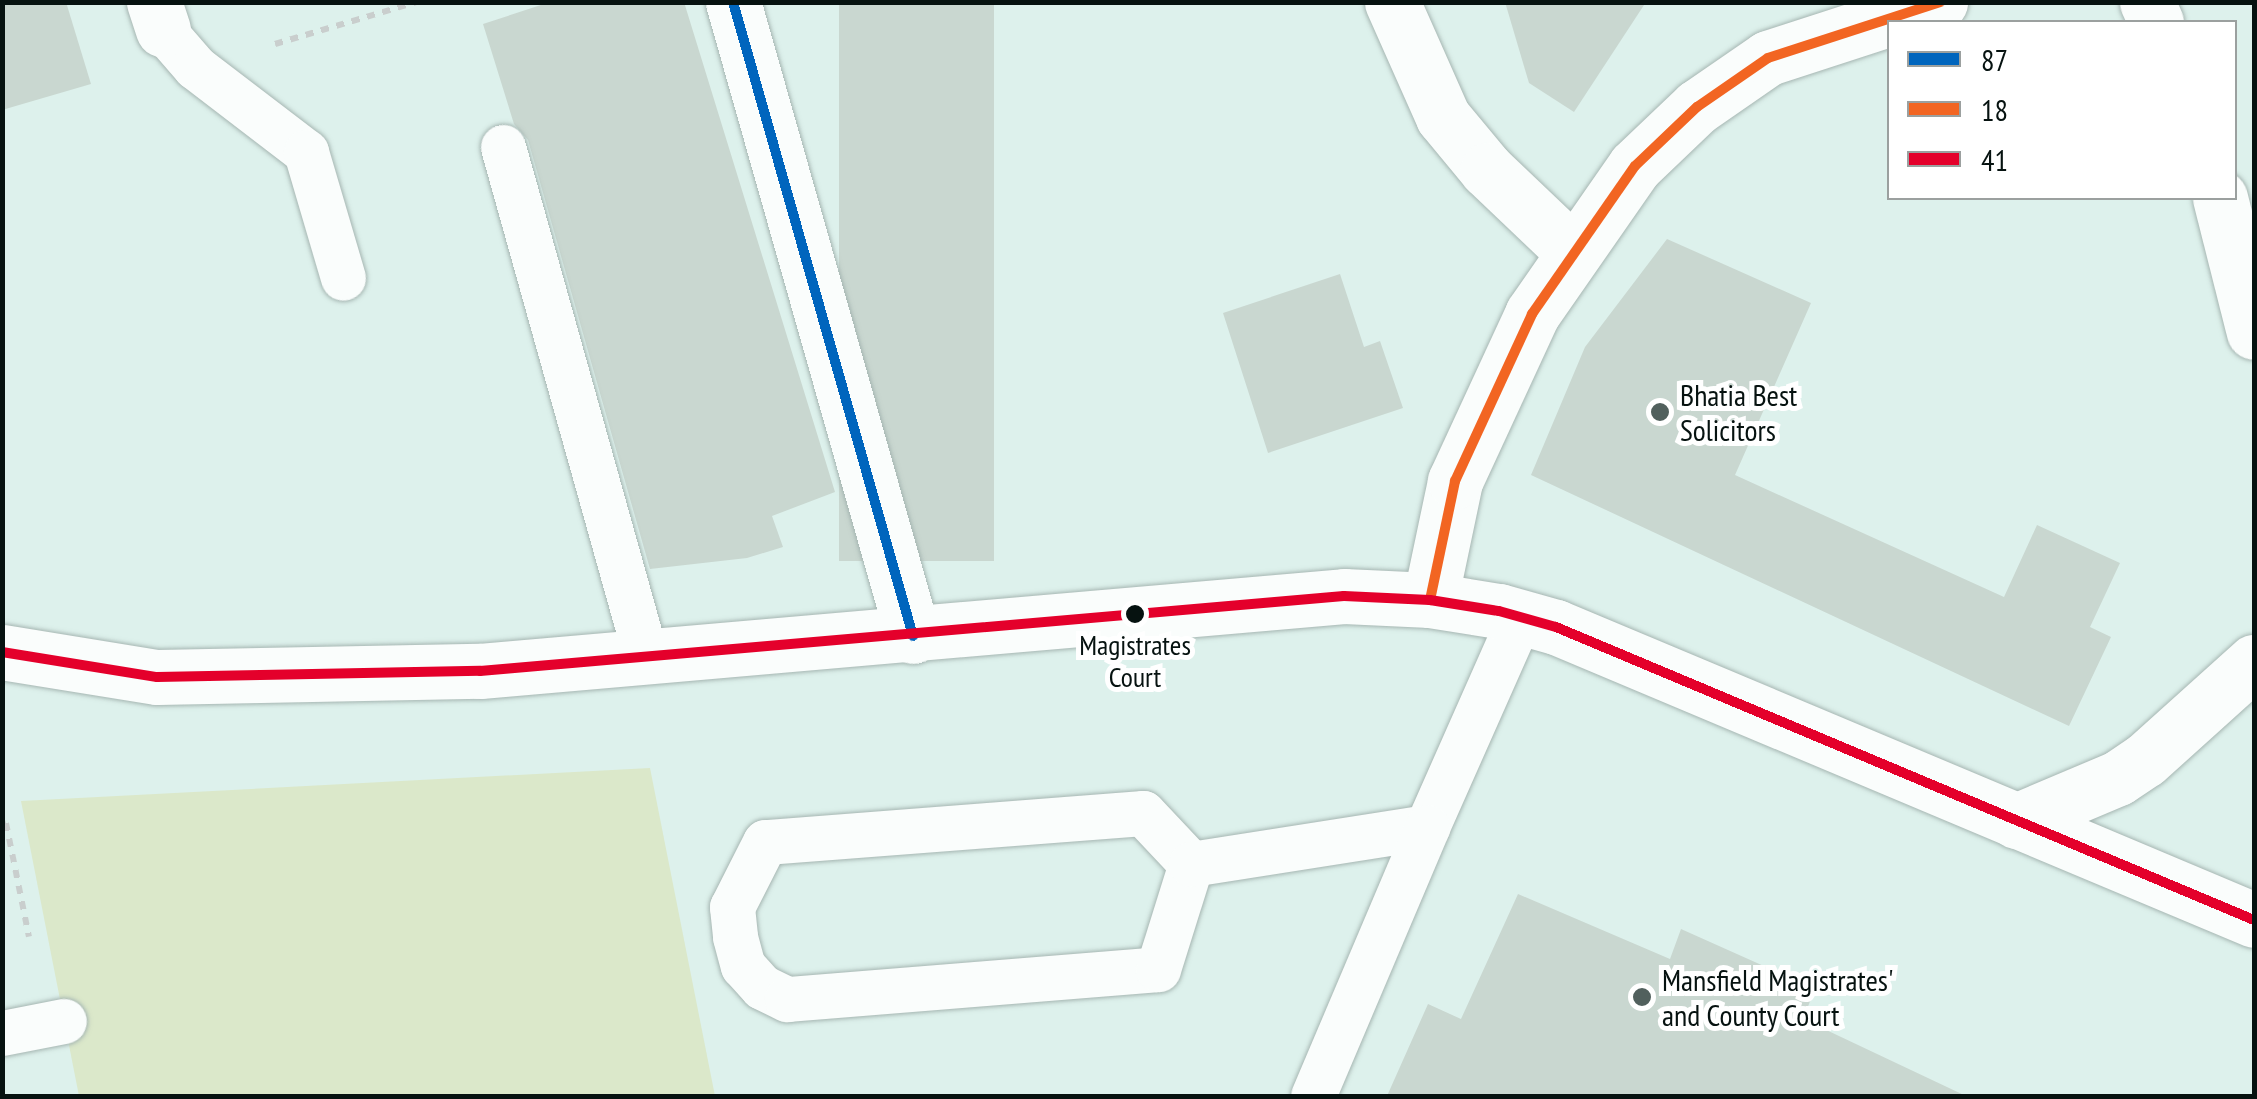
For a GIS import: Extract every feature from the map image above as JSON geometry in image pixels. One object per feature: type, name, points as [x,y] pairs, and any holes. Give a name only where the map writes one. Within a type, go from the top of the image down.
[{"type":"main road","points":[[733,2],[913,636]]},
{"type":"main road","points":[[1392,2],[1443,117],[1487,170],[1573,252]]},
{"type":"main road","points":[[1430,600],[1455,481],[1532,314],[1635,166],[1697,107],[1768,58],[1940,2]]},
{"type":"main road","points":[[2221,200],[2254,332]]},
{"type":"main road","points":[[2,652],[157,677],[480,672],[1344,596],[1430,600],[1556,627],[2254,920]]},
{"type":"main road","points":[[2016,821],[2118,778],[2145,760],[2254,662]]},
{"type":"lane","points":[[171,33],[306,152],[343,278]]},
{"type":"lane","points":[[503,147],[646,657]]},
{"type":"lane","points":[[1313,1096],[1520,617]]},
{"type":"lane","points":[[1143,813],[1191,864],[1158,969],[788,999],[762,987],[743,966],[734,938],[732,907],[750,864],[765,842],[1143,813]]},
{"type":"lane","points":[[1191,864],[1427,827]]},
{"type":"lane","points":[[2,1032],[64,1021]]},
{"type":"path","points":[[171,33],[418,2]]},
{"type":"path","points":[[2,824],[6,823],[29,937]]},
{"type":"green space","points":[[650,768],[715,1096],[79,1096],[21,801]]},
{"type":"building","points":[[2,2],[66,2],[91,84],[2,110]]},
{"type":"building","points":[[550,2],[684,2],[835,492],[772,516],[783,547],[747,558],[650,569],[528,140],[514,124],[483,24]]},
{"type":"building","points":[[839,2],[994,2],[994,561],[839,561]]},
{"type":"building","points":[[1505,2],[1646,2],[1574,112],[1529,83]]},
{"type":"building","points":[[1667,239],[1811,303],[1735,475],[2004,597],[2037,525],[2120,563],[2090,627],[2111,637],[2069,726],[1531,475],[1585,347]]},
{"type":"building","points":[[1340,274],[1364,347],[1380,341],[1403,408],[1268,453],[1223,313]]},
{"type":"building","name":"Mansfield Magistrates' and County Court","points":[[1518,894],[1670,959],[1681,929],[1815,989],[1803,1019],[1966,1096],[1387,1096],[1428,1004],[1461,1019]]},
{"type":"transit line","name":"87","points":[[733,2],[913,636]]},
{"type":"transit line","name":"18","points":[[1430,600],[1455,481],[1532,314],[1635,166],[1697,107],[1768,58],[1940,2]]},
{"type":"transit line","name":"41","points":[[2,652],[157,677],[480,671],[1344,596],[1430,600],[1499,611],[1556,627],[2254,920]]},
{"type":"place","name":"Bhatia Best Solicitors","points":[[1660,412]]},
{"type":"place","name":"Magistrates Court","points":[[1135,614]]},
{"type":"place","name":"Mansfield Magistrates' and County Court","points":[[1642,997]]}]
